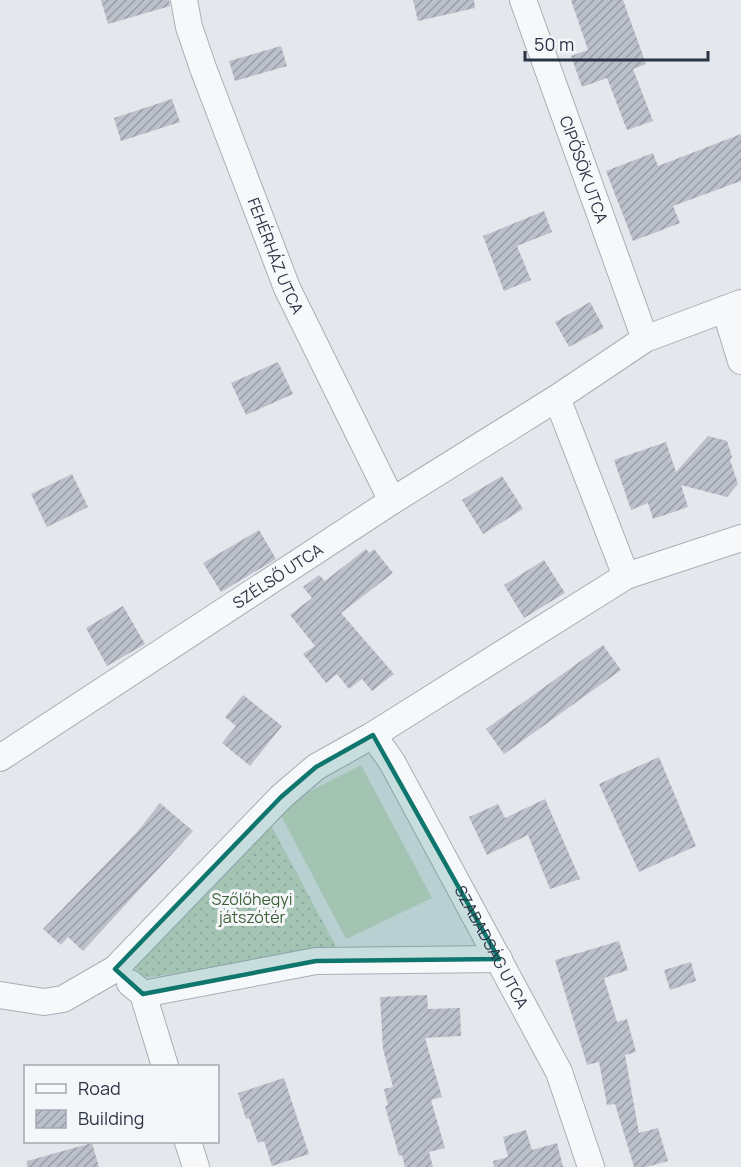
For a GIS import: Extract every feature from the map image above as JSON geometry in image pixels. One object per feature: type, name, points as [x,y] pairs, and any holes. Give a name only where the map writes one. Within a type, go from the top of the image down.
[{"type":"street","name":"FEHÉRHÁZ UTCA","points":[[184,0],[203,68],[288,288],[392,501]]},
{"type":"street","name":"CIPŐSÖK UTCA","points":[[523,0],[645,339]]},
{"type":"street","name":"SZÉLSŐ UTCA","points":[[0,758],[392,501],[557,398],[645,339],[733,306]]},
{"type":"street","points":[[733,306],[741,361]]},
{"type":"street","points":[[557,398],[626,576]]},
{"type":"street","points":[[0,995],[44,1002],[63,999],[115,969],[281,797],[316,767],[373,735],[626,576],[741,538]]},
{"type":"street","name":"SZABADSÁG UTCA","points":[[373,735],[392,762],[559,1072],[591,1167]]},
{"type":"street","points":[[143,994],[316,961],[499,959]]},
{"type":"street","points":[[115,969],[143,994],[165,1065]]},
{"type":"street","points":[[188,1143],[196,1167]]},
{"type":"highlighted area","points":[[373,735],[499,959],[316,961],[143,994],[115,969],[281,797],[316,767]]},
{"type":"green space","points":[[361,765],[432,898],[346,939],[277,808]]},
{"type":"green space","name":"Szőlőhegyi játszótér","points":[[265,814],[338,950],[143,978],[129,959]]},
{"type":"building","points":[[101,0],[169,0],[170,6],[108,24]]},
{"type":"building","points":[[413,0],[474,0],[475,8],[418,21]]},
{"type":"building","points":[[571,0],[623,0],[646,64],[633,69],[653,121],[627,130],[607,78],[582,87],[571,56],[588,50]]},
{"type":"building","points":[[281,46],[287,66],[235,81],[229,61]]},
{"type":"building","points":[[172,99],[180,122],[121,141],[114,118]]},
{"type":"building","points":[[741,134],[741,181],[673,206],[680,223],[633,241],[606,171],[653,153],[658,166]]},
{"type":"building","points":[[544,211],[552,232],[517,246],[531,280],[504,291],[483,236]]},
{"type":"building","points":[[590,302],[604,328],[569,347],[555,322]]},
{"type":"building","points":[[278,362],[293,394],[246,415],[231,383]]},
{"type":"building","points":[[708,436],[727,441],[732,457],[730,460],[738,484],[727,497],[681,485],[688,507],[653,519],[648,503],[631,510],[614,460],[666,442],[676,472]]},
{"type":"building","points":[[72,474],[88,507],[47,527],[31,494]]},
{"type":"building","points":[[502,476],[523,509],[483,534],[462,500]]},
{"type":"building","points":[[259,530],[276,559],[221,592],[203,563]]},
{"type":"building","points":[[366,549],[369,553],[374,549],[393,573],[341,613],[394,674],[372,691],[362,679],[349,689],[337,674],[326,683],[303,654],[315,646],[290,615],[312,598],[303,587],[319,575],[325,581]]},
{"type":"building","points":[[544,560],[565,593],[524,618],[504,585]]},
{"type":"building","points":[[123,606],[145,644],[107,666],[86,628]]},
{"type":"building","points":[[603,645],[621,670],[504,754],[486,729]]},
{"type":"building","points":[[243,695],[282,726],[250,766],[222,743],[236,726],[225,717]]},
{"type":"building","points":[[659,757],[696,846],[639,872],[599,784]]},
{"type":"building","points":[[545,799],[580,879],[550,889],[528,835],[487,855],[469,817],[498,804],[505,818]]},
{"type":"building","points":[[160,803],[193,831],[83,951],[68,937],[61,945],[43,929],[138,831]]},
{"type":"building","points":[[619,941],[628,970],[604,978],[617,1022],[627,1019],[636,1052],[625,1055],[639,1133],[658,1128],[668,1161],[646,1167],[634,1167],[615,1104],[607,1105],[599,1062],[587,1065],[555,960]]},
{"type":"building","points":[[691,962],[696,981],[670,990],[664,970]]},
{"type":"building","points":[[427,995],[428,1009],[460,1008],[461,1036],[425,1038],[442,1097],[431,1100],[445,1148],[429,1152],[433,1167],[405,1167],[402,1155],[399,1156],[385,1106],[388,1105],[384,1089],[393,1087],[383,1049],[380,997]]},
{"type":"building","points":[[284,1078],[309,1154],[272,1166],[264,1141],[258,1143],[249,1118],[246,1119],[238,1093]]},
{"type":"building","points":[[526,1130],[532,1150],[557,1143],[563,1167],[494,1167],[493,1161],[508,1157],[503,1137]]},
{"type":"building","points":[[92,1143],[99,1167],[27,1167],[27,1161]]}]
